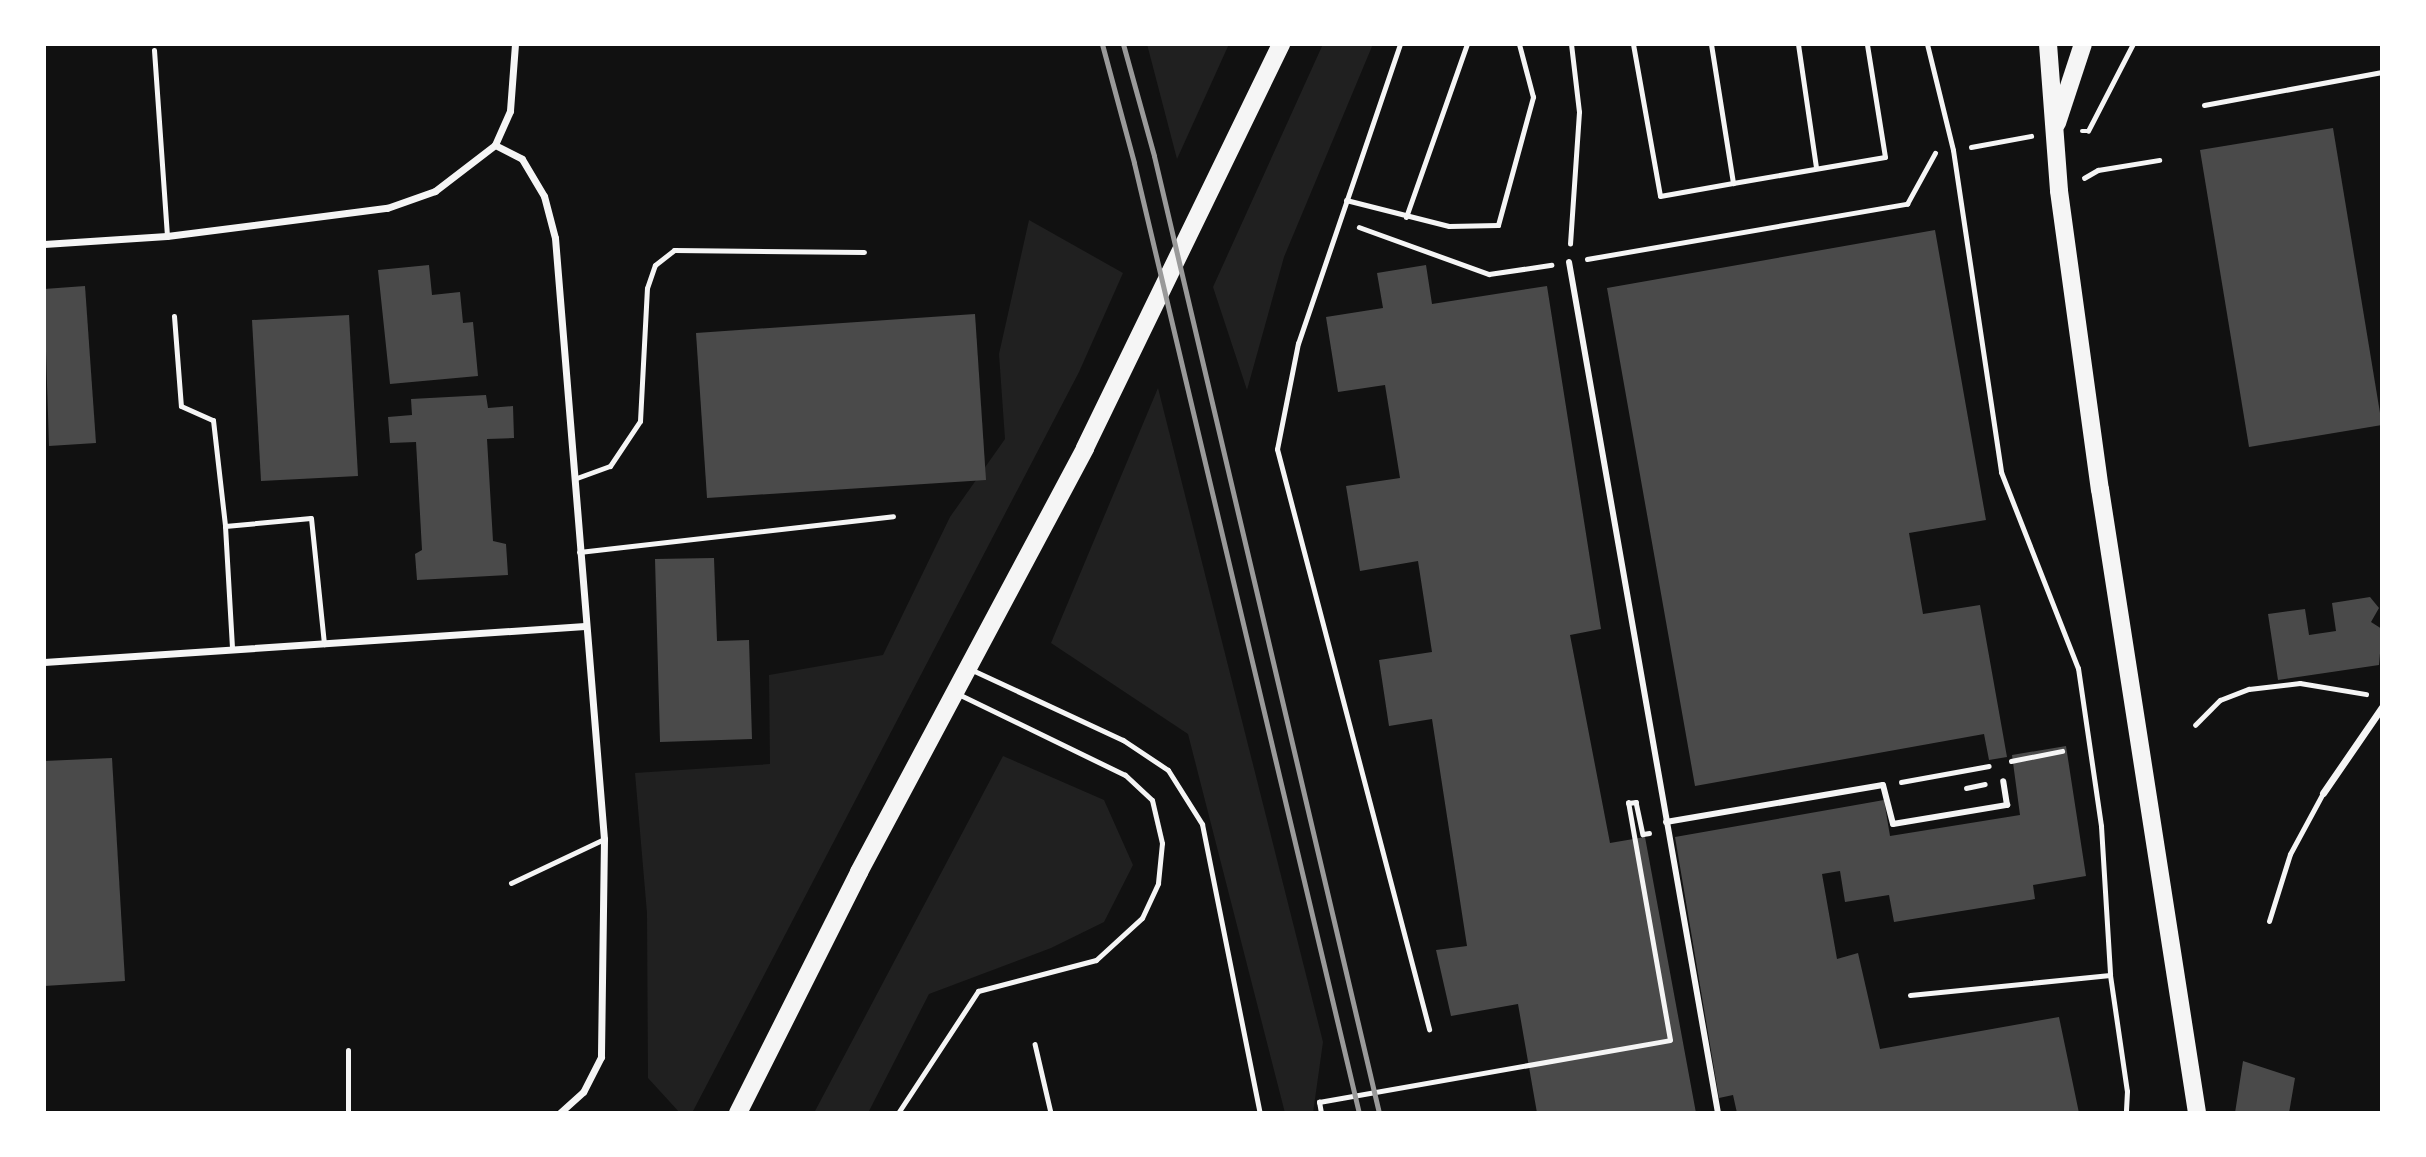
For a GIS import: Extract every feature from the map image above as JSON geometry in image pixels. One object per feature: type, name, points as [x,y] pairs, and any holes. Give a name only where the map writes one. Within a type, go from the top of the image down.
[{"type":"main road","points":[[738,1113],[967,667],[1085,448],[1229,158],[1281,44]]},
{"type":"main road","points":[[2048,44],[2059,191],[2100,489],[2197,1113]]},
{"type":"main road","points":[[2054,133],[2083,44]]},
{"type":"street","points":[[44,244],[167,236],[387,208],[435,191],[495,145],[510,111],[516,44]]},
{"type":"street","points":[[495,145],[522,159],[544,196],[555,238],[584,626],[604,839],[601,1057],[583,1092],[560,1113]]},
{"type":"street","points":[[1569,262],[1718,1113]]},
{"type":"street","points":[[44,662],[584,626]]},
{"type":"street","points":[[2323,793],[2382,707]]},
{"type":"street","points":[[1666,826],[1883,785],[1893,824],[2007,805],[2003,781]]},
{"type":"lane","points":[[1400,44],[1298,343],[1278,449],[1429,1030]]},
{"type":"lane","points":[[1406,217],[1467,44]]},
{"type":"lane","points":[[1346,200],[1449,226],[1498,225],[1532,97],[1519,44]]},
{"type":"lane","points":[[1633,44],[1660,196],[1885,157],[1867,44]]},
{"type":"lane","points":[[1711,44],[1733,183]]},
{"type":"lane","points":[[1797,44],[1816,168]]},
{"type":"lane","points":[[1927,44],[1953,149],[2001,472],[2078,668],[2101,825],[2110,975],[2127,1091],[2126,1113]]},
{"type":"lane","points":[[154,50],[167,236]]},
{"type":"lane","points":[[2204,105],[2382,72]]},
{"type":"lane","points":[[573,479],[610,466],[640,421],[643,318],[655,265],[674,250],[864,252]]},
{"type":"lane","points":[[174,316],[181,406],[213,420],[225,526],[232,649]]},
{"type":"lane","points":[[579,552],[893,516]]},
{"type":"lane","points":[[225,526],[311,518],[324,644]]},
{"type":"lane","points":[[967,667],[1123,740],[1168,770],[1202,824],[1261,1113]]},
{"type":"lane","points":[[898,1113],[978,991],[1096,960],[1142,918],[1158,883],[1162,843],[1152,800],[1125,775],[954,692]]},
{"type":"lane","points":[[2269,921],[2290,854],[2323,793]]},
{"type":"lane","points":[[511,883],[604,839]]},
{"type":"lane","points":[[1910,995],[2110,975]]},
{"type":"lane","points":[[348,1050],[348,1113]]},
{"type":"path","points":[[1569,262],[1579,112],[1571,44]]},
{"type":"path","points":[[1340,215],[1370,234],[1489,274],[1907,204],[1932,154],[2054,133],[2088,131],[2133,44]]},
{"type":"path","points":[[2059,191],[2098,170],[2159,160]]},
{"type":"path","points":[[2195,725],[2220,700],[2249,689],[2300,683],[2369,694]]},
{"type":"path","points":[[1906,790],[1904,781],[2062,751]]},
{"type":"path","points":[[1962,789],[2003,781]]},
{"type":"path","points":[[1321,1113],[1318,1102],[1670,1041],[1628,803],[1636,802],[1643,835],[1666,826]]},
{"type":"path","points":[[1035,1044],[1051,1113]]},
{"type":"shaded area","points":[[1147,44],[1229,44],[1177,159]]},
{"type":"shaded area","points":[[1323,44],[1373,44],[1284,257],[1247,390],[1213,287]]},
{"type":"shaded area","points":[[1029,220],[1123,273],[1079,372],[692,1113],[680,1113],[648,1078],[647,913],[635,773],[770,764],[769,675],[883,655],[950,517],[1005,439],[999,354]]},
{"type":"shaded area","points":[[1158,388],[1323,1042],[1313,1113],[1285,1113],[1188,734],[1051,643]]},
{"type":"shaded area","points":[[1003,756],[1104,800],[1133,865],[1104,922],[1051,948],[929,994],[868,1113],[814,1113]]},
{"type":"building","points":[[2333,128],[2382,425],[2249,447],[2200,150]]},
{"type":"building","points":[[1935,230],[1986,520],[1909,533],[1923,614],[1980,605],[2007,757],[1989,760],[1984,734],[1695,786],[1607,288]]},
{"type":"building","points":[[429,265],[432,295],[460,292],[463,323],[473,322],[478,376],[390,384],[378,270]]},
{"type":"building","points":[[1426,265],[1432,304],[1547,286],[1601,629],[1570,635],[1610,843],[1645,837],[1696,1113],[1537,1113],[1518,1004],[1451,1016],[1436,950],[1467,946],[1432,719],[1389,726],[1379,660],[1432,652],[1418,561],[1360,571],[1346,486],[1400,478],[1385,385],[1338,392],[1326,317],[1383,308],[1377,273]]},
{"type":"building","points":[[85,286],[96,443],[49,446],[44,289]]},
{"type":"building","points":[[975,314],[986,480],[707,498],[696,333]]},
{"type":"building","points":[[349,315],[358,476],[261,481],[252,320]]},
{"type":"building","points":[[486,395],[488,408],[513,406],[514,438],[487,439],[493,541],[506,544],[508,575],[417,580],[415,554],[422,550],[416,442],[390,443],[388,417],[412,415],[411,399]]},
{"type":"building","points":[[714,558],[717,641],[749,640],[752,739],[660,742],[655,559]]},
{"type":"building","points":[[2370,597],[2379,608],[2371,622],[2382,629],[2379,665],[2278,680],[2268,614],[2305,609],[2309,635],[2336,631],[2332,603]]},
{"type":"building","points":[[2066,746],[2086,876],[2033,885],[2035,899],[1894,922],[1889,895],[1845,902],[1840,871],[1822,874],[1837,959],[1858,953],[1880,1049],[2059,1017],[2079,1113],[1737,1113],[1733,1095],[1719,1098],[1675,837],[1884,800],[1890,836],[2020,815],[2012,755]]},
{"type":"building","points":[[112,758],[125,981],[44,986],[44,761]]},
{"type":"building","points":[[2243,1061],[2295,1078],[2289,1113],[2235,1113]]},
{"type":"railway","points":[[1102,44],[1134,163],[1359,1113]]},
{"type":"railway","points":[[1123,44],[1154,156],[1379,1113]]}]
